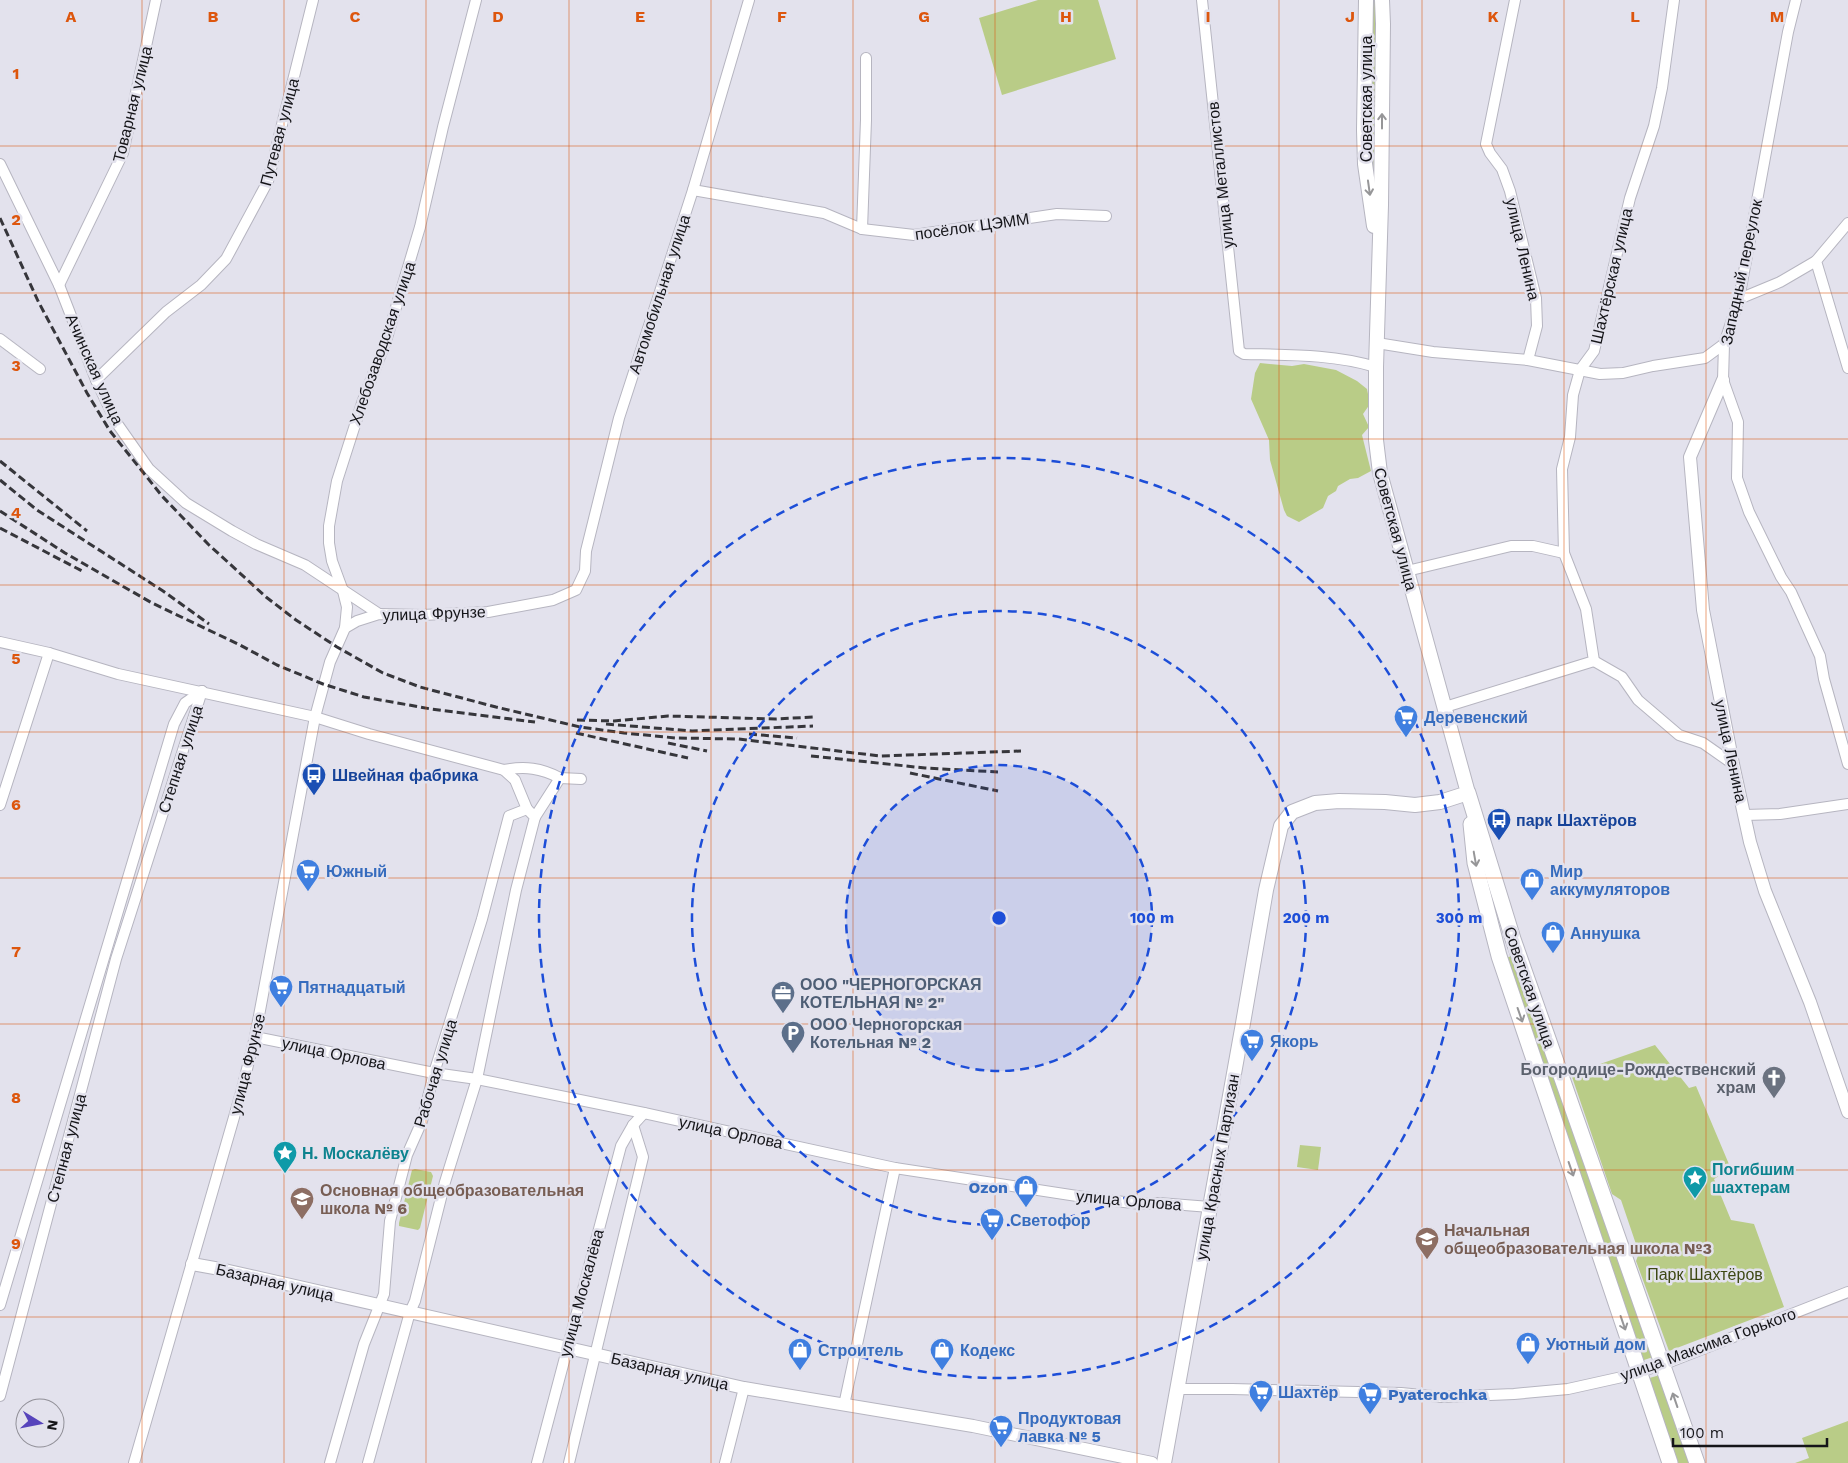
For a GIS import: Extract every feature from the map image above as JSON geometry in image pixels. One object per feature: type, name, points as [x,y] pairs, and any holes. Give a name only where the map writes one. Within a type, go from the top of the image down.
[{"type":"main road","name":"Советская улица","points":[[1366,0],[1365,164],[1379,257]]},
{"type":"main road","name":"Советская улица","points":[[1382,0],[1382,204],[1376,367],[1376,440],[1380,473],[1468,793],[1512,939],[1696,1463]]},
{"type":"main road","name":"Советская улица","points":[[1468,793],[1475,863],[1499,956],[1670,1463]]},
{"type":"main road","name":"улица Красных Партизан","points":[[1164,1463],[1266,890],[1281,826],[1292,812],[1316,803],[1358,802],[1415,805],[1440,802],[1468,793]]},
{"type":"street","name":"Товарная улица","points":[[59,286],[123,153],[156,0]]},
{"type":"street","name":"Путевая улица","points":[[96,380],[166,312],[201,285],[226,259],[268,181],[313,0]]},
{"type":"street","name":"Хлебозаводская улица","points":[[345,628],[347,607],[332,561],[329,543],[329,526],[337,481],[362,403],[386,341],[418,236],[476,0]]},
{"type":"street","name":"Автомобильная улица","points":[[576,590],[585,571],[586,551],[619,418],[692,190],[749,0]]},
{"type":"street","name":"улица Металлистов","points":[[1202,0],[1238,350],[1244,354],[1311,356],[1358,361],[1376,367]]},
{"type":"street","name":"улица Ленина","points":[[1515,0],[1486,144],[1502,169],[1510,191],[1536,298],[1536,326],[1528,360]]},
{"type":"street","name":"Шахтёрская улица","points":[[1594,662],[1586,609],[1564,553],[1562,469],[1570,437],[1573,395],[1580,370],[1594,351],[1630,198],[1654,126],[1662,88],[1674,0]]},
{"type":"street","name":"Западный переулок","points":[[1796,0],[1788,32],[1739,299],[1724,344],[1723,380],[1738,422],[1737,478],[1750,512],[1781,577],[1791,592],[1820,656],[1824,679],[1848,764]]},
{"type":"street","points":[[862,229],[866,58]]},
{"type":"street","name":"Ачинская улица","points":[[0,164],[59,286],[96,380],[116,422],[149,469],[186,503],[248,540],[305,565],[379,614]]},
{"type":"street","name":"посёлок ЦЭММ","points":[[692,190],[824,213],[862,229],[914,235],[1057,214],[1106,216]]},
{"type":"street","points":[[1739,299],[1780,282],[1816,261],[1848,223]]},
{"type":"street","points":[[1816,261],[1848,368]]},
{"type":"street","points":[[0,339],[40,369]]},
{"type":"street","points":[[1377,343],[1433,352],[1528,360],[1600,374],[1623,373],[1705,358],[1724,344]]},
{"type":"street","name":"улица Ленина","points":[[1723,380],[1690,457],[1703,610],[1732,764],[1750,842],[1765,891],[1810,1002],[1848,1112]]},
{"type":"street","points":[[1407,571],[1511,546],[1534,546],[1564,553]]},
{"type":"street","name":"улица Фрунзе","points":[[134,1463],[241,1093],[255,1037],[315,717],[327,669],[345,628],[357,621],[379,614],[422,615],[488,612],[552,600],[576,590]]},
{"type":"street","points":[[0,642],[49,653],[118,674],[315,717],[368,734],[504,770],[530,768],[547,771],[560,778],[581,779]]},
{"type":"street","points":[[0,805],[49,653]]},
{"type":"street","points":[[1445,707],[1594,662],[1622,677],[1638,700],[1679,735],[1703,743],[1732,764]]},
{"type":"street","name":"Степная улица","points":[[0,1305],[174,724],[185,703],[202,692]]},
{"type":"street","name":"Степная улица","points":[[0,1396],[116,959],[202,692]]},
{"type":"street","points":[[504,770],[515,780],[527,809],[535,817]]},
{"type":"street","points":[[368,1463],[410,1312],[415,1301],[445,1182],[478,1079],[516,890],[535,817],[560,778]]},
{"type":"street","points":[[1745,815],[1780,814],[1848,804]]},
{"type":"street","name":"Рабочая улица","points":[[330,1463],[364,1344],[384,1294],[390,1221],[407,1155],[422,1121],[434,1073],[482,919],[510,816],[527,809]]},
{"type":"street","name":"улица Орлова","points":[[255,1037],[434,1073],[478,1079],[895,1168],[1090,1198],[1141,1204],[1159,1203],[1210,1207]]},
{"type":"street","name":"улица Москалёва","points":[[537,1463],[621,1146],[632,1125],[644,1113]]},
{"type":"street","name":"улица Москалёва","points":[[569,1463],[643,1157],[632,1125]]},
{"type":"street","points":[[844,1405],[895,1168]]},
{"type":"street","name":"Базарная улица","points":[[192,1264],[744,1388],[973,1426],[1152,1463]]},
{"type":"street","name":"улица Максима Горького","points":[[1177,1390],[1232,1389],[1401,1393],[1442,1397],[1514,1394],[1568,1389],[1662,1365],[1848,1292]]},
{"type":"street","points":[[725,1463],[744,1388]]},
{"type":"green space","points":[[1038,0],[1098,0],[1116,59],[1002,95],[979,18]]},
{"type":"green space","points":[[1372,0],[1376,0],[1376,97],[1373,174],[1371,130]]},
{"type":"green space","points":[[1260,363],[1292,366],[1304,364],[1336,370],[1357,381],[1367,389],[1370,404],[1363,414],[1369,427],[1362,435],[1371,471],[1338,486],[1336,491],[1328,496],[1323,508],[1299,522],[1287,516],[1284,510],[1270,460],[1269,440],[1251,399],[1255,373]]},
{"type":"green space","points":[[1512,956],[1653,1357],[1641,1361],[1505,958]]},
{"type":"green space","name":"Парк Шахтёров","points":[[1655,1045],[1689,1088],[1696,1086],[1731,1169],[1714,1179],[1731,1220],[1754,1224],[1784,1307],[1669,1351],[1636,1261],[1639,1253],[1621,1200],[1612,1194],[1571,1074]]},
{"type":"green space","points":[[1300,1145],[1321,1147],[1318,1170],[1297,1167]]},
{"type":"green space","points":[[412,1170],[431,1172],[433,1176],[418,1230],[399,1226]]},
{"type":"green space","points":[[1660,1375],[1690,1463],[1675,1463],[1646,1379]]},
{"type":"green space","points":[[1848,1421],[1848,1463],[1795,1463],[1809,1458],[1802,1438]]},
{"type":"railway","points":[[0,218],[38,301],[87,393],[110,431],[162,496],[208,544],[266,597],[296,620],[337,647],[383,673],[420,687],[496,707],[580,727],[624,733],[676,738],[738,739],[880,756],[1021,751]]},
{"type":"railway","points":[[0,461],[87,531]]},
{"type":"railway","points":[[0,480],[37,510],[163,591],[209,624]]},
{"type":"railway","points":[[0,511],[65,553],[152,603],[277,665],[323,684],[364,697],[431,709],[535,722]]},
{"type":"railway","points":[[0,528],[84,572]]},
{"type":"railway","points":[[577,720],[614,721],[668,716],[775,719],[813,717]]},
{"type":"railway","points":[[606,724],[692,731],[813,726]]},
{"type":"railway","points":[[576,733],[688,758]]},
{"type":"railway","points":[[749,734],[797,738]]},
{"type":"railway","points":[[668,743],[707,751]]},
{"type":"railway","points":[[811,756],[925,768],[998,772]]},
{"type":"railway","points":[[910,773],[998,791]]},
{"type":"place","name":"Деревенский","points":[[1406,738]]},
{"type":"place","name":"Швейная фабрика","points":[[314,796]]},
{"type":"place","name":"парк Шахтёров","points":[[1499,841]]},
{"type":"place","name":"Южный","points":[[308,892]]},
{"type":"place","name":"Мир аккумуляторов","points":[[1532,901]]},
{"type":"place","name":"Аннушка","points":[[1553,954]]},
{"type":"place","name":"Пятнадцатый","points":[[281,1008]]},
{"type":"place","name":"ООО \"ЧЕРНОГОРСКАЯ КОТЕЛЬНАЯ № 2\"","points":[[783,1014]]},
{"type":"place","name":"ООО Черногорская Котельная № 2","points":[[793,1054]]},
{"type":"place","name":"Якорь","points":[[1252,1062]]},
{"type":"place","name":"Богородице-Рождественский храм","points":[[1774,1099]]},
{"type":"place","name":"Н. Москалёву","points":[[285,1174]]},
{"type":"place","name":"Погибшим шахтерам","points":[[1695,1199]]},
{"type":"place","name":"Ozon","points":[[1026,1208]]},
{"type":"place","name":"Основная общеобразовательная школа № 6","points":[[302,1220]]},
{"type":"place","name":"Светофор","points":[[992,1241]]},
{"type":"place","name":"Начальная общеобразовательная школа №3","points":[[1427,1260]]},
{"type":"place","name":"Уютный дом","points":[[1528,1365]]},
{"type":"place","name":"Строитель","points":[[800,1371]]},
{"type":"place","name":"Кодекс","points":[[942,1371]]},
{"type":"place","name":"Шахтёр","points":[[1261,1413]]},
{"type":"place","name":"Pyaterochka","points":[[1370,1415]]},
{"type":"place","name":"Продуктовая лавка № 5","points":[[1001,1448]]}]
